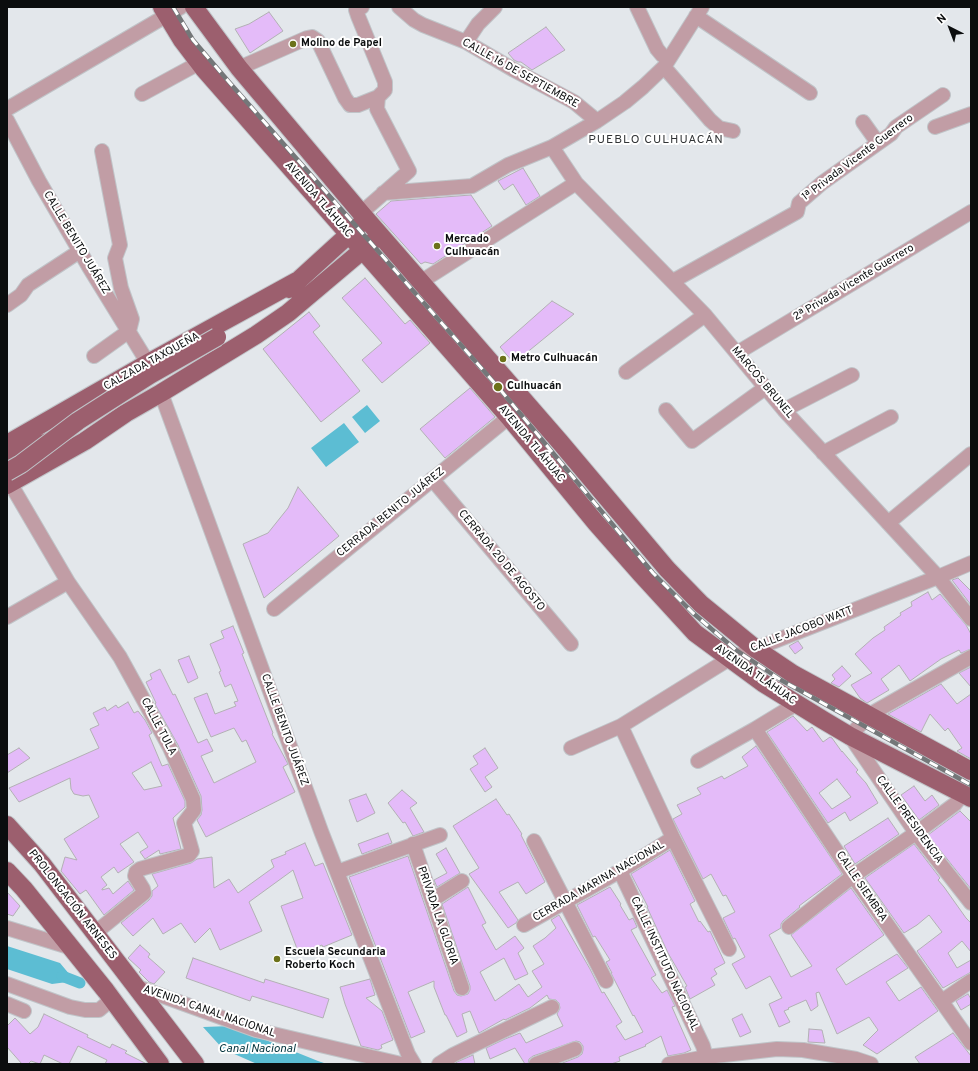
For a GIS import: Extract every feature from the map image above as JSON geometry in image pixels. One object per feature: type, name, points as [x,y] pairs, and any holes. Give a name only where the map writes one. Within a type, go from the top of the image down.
[{"type":"main road","name":"AVENIDA TLÁHUAC","points":[[194,7],[239,68],[364,216],[422,281],[560,442],[667,570],[701,604],[756,649],[793,674],[971,771]]},
{"type":"main road","name":"AVENIDA TLÁHUAC","points":[[170,10],[182,40],[199,63],[509,417],[596,523],[695,633],[729,659],[796,704],[850,736],[967,796]]},
{"type":"main road","name":"CALZADA TAXQUEÑA","points":[[8,480],[21,464],[78,421],[150,374],[273,305],[297,280],[349,234],[364,216]]},
{"type":"main road","points":[[8,480],[85,441],[126,413],[256,335],[288,313],[381,235]]},
{"type":"main road","name":"CALZADA TAXQUEÑA","points":[[7,444],[297,280]]},
{"type":"main road","points":[[7,457],[82,431],[126,413]]},
{"type":"main road","points":[[596,523],[615,508]]},
{"type":"main road","name":"PROLONGACIÓN ARNESES","points":[[7,825],[42,864],[194,1064]]},
{"type":"main road","points":[[7,840],[42,864]]},
{"type":"main road","points":[[7,871],[24,889],[69,946],[105,1000],[160,1064]]},
{"type":"street","points":[[239,68],[312,37],[318,41],[345,98],[350,105],[358,104],[378,97],[385,90],[385,82],[356,10],[362,7]]},
{"type":"street","name":"CALLE 16 DE SEPTIEMBRE","points":[[399,7],[414,20],[423,25],[466,42],[574,102],[597,121]]},
{"type":"street","points":[[466,42],[478,24],[495,7]]},
{"type":"street","points":[[637,7],[657,49],[666,63],[710,120],[719,128],[733,131]]},
{"type":"street","points":[[7,109],[170,10]]},
{"type":"street","points":[[383,193],[472,186],[508,165],[552,147],[597,121],[625,102],[643,87],[666,63],[699,12],[810,92]]},
{"type":"street","points":[[142,94],[199,63]]},
{"type":"street","name":"1ª Privada Vicente Guerrero","points":[[673,281],[797,212],[799,203],[822,183],[891,134],[896,127],[943,95]]},
{"type":"street","points":[[364,216],[383,193],[409,171],[377,109],[378,97]]},
{"type":"street","points":[[935,127],[971,114]]},
{"type":"street","name":"CALLE BENITO JUÁREZ","points":[[7,120],[39,181],[148,363]]},
{"type":"street","points":[[863,122],[878,142]]},
{"type":"street","name":"MARCOS BRUNEL","points":[[552,147],[576,183],[705,315],[784,410],[938,577],[971,619]]},
{"type":"street","points":[[94,356],[130,331],[132,319],[121,288],[115,258],[120,246],[102,151]]},
{"type":"street","points":[[422,281],[576,183]]},
{"type":"street","name":"2ª Privada Vicente Guerrero","points":[[736,353],[971,212]]},
{"type":"street","points":[[7,305],[21,295],[28,285],[80,251]]},
{"type":"street","points":[[626,372],[705,315]]},
{"type":"street","points":[[784,410],[852,375]]},
{"type":"street","points":[[666,410],[692,441],[765,388]]},
{"type":"street","name":"CALLE BENITO JUÁREZ","points":[[161,393],[321,831],[408,1054],[414,1064]]},
{"type":"street","name":"CERRADA BENITO JUÁREZ","points":[[274,609],[509,417]]},
{"type":"street","points":[[823,453],[891,417]]},
{"type":"street","points":[[888,522],[971,454]]},
{"type":"street","name":"CERRADA 20 DE AGOSTO","points":[[432,479],[571,644]]},
{"type":"street","name":"CALLE TULA","points":[[8,480],[68,582],[120,657],[170,748],[192,795],[194,810],[184,823],[192,851],[189,855],[140,869],[136,872],[135,876],[144,893],[95,933]]},
{"type":"street","name":"CALLE JACOBO WATT","points":[[571,748],[621,726],[729,659],[971,563]]},
{"type":"street","points":[[7,617],[68,582]]},
{"type":"street","points":[[850,736],[869,715],[971,657]]},
{"type":"street","points":[[698,761],[796,704]]},
{"type":"street","points":[[621,726],[673,838],[729,949]]},
{"type":"street","name":"CALLE SIEMBRA","points":[[755,729],[853,876],[971,1043]]},
{"type":"street","name":"CALLE PRESIDENCIA","points":[[850,736],[916,833],[969,897]]},
{"type":"street","points":[[788,927],[853,876],[967,796]]},
{"type":"street","points":[[337,872],[440,834]]},
{"type":"street","name":"CERRADA MARINA NACIONAL","points":[[524,925],[620,871],[673,838]]},
{"type":"street","points":[[534,841],[606,981]]},
{"type":"street","name":"PRIVADA LA GLORIA","points":[[413,844],[462,988]]},
{"type":"street","name":"CALLE INSTITUTO NACIONAL","points":[[620,871],[703,1046],[706,1057]]},
{"type":"street","points":[[432,900],[462,881]]},
{"type":"street","points":[[7,928],[69,946]]},
{"type":"street","points":[[942,1001],[971,981]]},
{"type":"street","points":[[7,984],[70,1007],[84,1010],[105,1000]]},
{"type":"street","name":"AVENIDA CANAL NACIONAL","points":[[135,986],[256,1030],[401,1064]]},
{"type":"street","points":[[7,1004],[24,1011]]},
{"type":"street","points":[[439,1064],[453,1055],[552,1007]]},
{"type":"street","points":[[536,1064],[575,1049]]},
{"type":"street","points":[[669,1064],[706,1057],[777,1049],[803,1050],[856,1059],[871,1064]]},
{"type":"water","points":[[367,405],[380,421],[365,433],[352,417]]},
{"type":"water","points":[[344,423],[359,442],[326,467],[311,448]]},
{"type":"water","points":[[7,946],[60,963],[75,981],[52,984],[7,969]]},
{"type":"water","name":"Canal Nacional","points":[[231,1026],[327,1064],[257,1064],[223,1049],[203,1027]]},
{"type":"building","points":[[269,12],[283,31],[250,53],[235,29],[249,24]]},
{"type":"building","points":[[546,27],[565,50],[532,70],[521,62],[514,60],[508,53]]},
{"type":"building","points":[[523,168],[540,196],[526,205],[513,184],[504,190],[498,181]]},
{"type":"building","name":"Mercado Culhuacán","points":[[471,195],[492,226],[433,264],[425,262],[421,264],[376,214],[391,201]]},
{"type":"building","points":[[365,278],[405,324],[410,320],[430,343],[382,383],[362,360],[382,343],[342,298]]},
{"type":"building","points":[[552,301],[574,314],[514,363],[500,347]]},
{"type":"building","points":[[309,312],[320,326],[313,332],[360,391],[321,422],[263,349]]},
{"type":"building","points":[[470,388],[495,417],[445,458],[420,429]]},
{"type":"building","points":[[298,487],[339,536],[264,598],[243,544],[268,533],[288,508]]},
{"type":"building","points":[[958,578],[971,591],[971,605],[952,580]]},
{"type":"building","points":[[928,592],[932,600],[940,594],[966,625],[971,634],[971,649],[961,653],[959,650],[941,659],[910,681],[899,665],[881,679],[889,690],[867,703],[860,698],[851,685],[872,673],[855,654],[873,638],[885,630],[884,627],[901,615],[900,613],[912,606],[911,602]]},
{"type":"building","points":[[233,626],[244,653],[242,654],[273,733],[272,734],[288,764],[283,767],[295,792],[206,837],[197,820],[201,815],[202,810],[201,796],[178,745],[155,704],[156,703],[146,682],[152,679],[150,674],[160,669],[173,695],[175,694],[198,743],[207,739],[213,751],[201,756],[214,783],[256,762],[246,740],[242,742],[234,728],[211,737],[194,698],[207,693],[215,714],[236,706],[234,702],[238,701],[231,684],[225,687],[219,672],[221,671],[210,644],[224,638],[221,631]]},
{"type":"building","points":[[798,641],[803,648],[795,654],[789,646]]},
{"type":"building","points":[[189,656],[198,678],[188,683],[178,660]]},
{"type":"building","points":[[842,666],[851,676],[839,687],[831,683],[835,679],[832,675]]},
{"type":"building","points":[[971,667],[971,687],[959,673]]},
{"type":"building","points":[[941,684],[957,704],[971,694],[971,759],[957,751],[962,748],[948,728],[945,731],[930,714],[921,732],[888,714]]},
{"type":"building","points":[[128,702],[134,713],[138,711],[145,720],[152,733],[149,735],[162,766],[168,764],[185,801],[185,807],[173,818],[181,849],[160,854],[159,850],[145,859],[140,852],[148,847],[138,832],[120,844],[134,862],[118,873],[114,867],[101,877],[107,885],[102,890],[109,888],[113,894],[128,881],[134,890],[104,915],[86,890],[80,894],[61,871],[65,857],[77,860],[64,839],[99,817],[89,795],[83,796],[74,794],[71,789],[70,778],[19,802],[9,788],[99,748],[90,729],[99,725],[93,713],[105,707],[107,711],[116,705],[118,708]],"holes":[[[151,762],[162,786],[144,790],[132,773]]]},
{"type":"building","points":[[793,716],[807,731],[812,727],[823,742],[830,737],[832,738],[858,770],[856,772],[866,783],[878,803],[850,821],[845,812],[828,823],[767,732]],"holes":[[[837,779],[851,797],[832,809],[819,793]]]},
{"type":"building","points":[[756,746],[842,874],[799,906],[800,907],[783,921],[781,928],[769,935],[791,977],[812,966],[791,935],[851,888],[884,935],[836,969],[846,985],[897,954],[908,968],[886,982],[899,1001],[921,987],[938,1011],[877,1054],[863,1045],[878,1030],[869,1017],[837,1034],[819,992],[816,993],[818,1006],[811,1011],[806,1000],[788,1008],[789,1009],[784,1011],[790,1022],[779,1027],[769,1004],[782,998],[770,976],[746,989],[732,964],[745,957],[735,938],[733,939],[723,918],[735,912],[726,895],[723,896],[711,874],[703,879],[673,819],[682,814],[677,805],[701,794],[697,788],[722,776],[724,779],[748,766],[742,757]]},
{"type":"building","points":[[19,748],[30,758],[7,773],[7,755]]},
{"type":"building","points":[[485,748],[498,768],[485,777],[492,787],[485,792],[470,769],[478,764],[473,756]]},
{"type":"building","points":[[914,786],[925,801],[932,795],[939,805],[919,820],[901,795]]},
{"type":"building","points":[[402,790],[417,803],[410,808],[424,832],[413,836],[405,822],[403,823],[388,803]]},
{"type":"building","points":[[366,794],[375,813],[357,822],[349,800]]},
{"type":"building","points":[[496,799],[507,815],[509,814],[522,834],[521,835],[545,882],[526,894],[518,882],[499,892],[518,920],[508,928],[469,874],[479,868],[453,826]]},
{"type":"building","points":[[960,811],[971,822],[971,889],[928,835]]},
{"type":"building","points":[[888,818],[899,834],[855,864],[844,846]]},
{"type":"building","points":[[388,833],[392,843],[362,854],[358,844]]},
{"type":"building","points":[[305,843],[315,866],[323,863],[352,935],[323,947],[322,945],[299,954],[281,906],[303,898],[293,870],[249,902],[262,931],[220,950],[210,928],[195,943],[181,923],[163,934],[153,918],[133,936],[121,923],[152,896],[152,891],[158,886],[152,874],[191,863],[197,859],[212,857],[214,888],[229,879],[238,893],[274,867],[271,860],[286,854],[285,852]]},
{"type":"building","points":[[914,844],[940,878],[938,880],[971,923],[971,952],[962,941],[948,953],[957,968],[971,960],[971,972],[943,988],[917,951],[942,932],[929,915],[904,933],[865,878]]},
{"type":"building","points":[[446,848],[460,873],[437,887],[434,880],[447,873],[436,854]]},
{"type":"building","points":[[670,850],[695,901],[690,904],[699,922],[700,921],[708,932],[710,931],[725,963],[714,969],[717,974],[711,978],[715,985],[690,999],[685,987],[687,986],[668,953],[648,907],[631,874]]},
{"type":"building","points":[[408,856],[454,991],[457,995],[461,996],[468,994],[470,986],[442,904],[468,887],[486,923],[482,925],[496,950],[515,936],[524,948],[518,953],[528,974],[515,980],[504,958],[480,972],[495,1001],[519,984],[528,997],[542,987],[532,971],[544,964],[533,946],[556,928],[551,920],[559,915],[602,993],[604,992],[622,1022],[616,1026],[625,1040],[643,1032],[611,973],[606,962],[610,960],[595,936],[593,937],[577,905],[610,887],[629,920],[633,918],[637,927],[631,930],[656,975],[651,978],[662,993],[667,990],[675,1006],[672,1007],[691,1050],[668,1056],[661,1036],[645,1045],[646,1046],[619,1057],[620,1061],[611,1064],[560,1064],[582,1054],[583,1046],[580,1042],[576,1041],[533,1056],[529,1059],[528,1064],[525,1064],[515,1048],[490,1059],[486,1048],[505,1039],[520,1033],[526,1043],[563,1026],[557,1014],[560,1008],[559,1003],[556,1000],[549,999],[547,995],[530,1008],[505,1020],[504,1019],[479,1033],[470,1011],[462,1014],[467,1032],[457,1037],[445,1015],[434,987],[434,981],[408,992],[425,1032],[411,1038],[349,877]]},
{"type":"building","points":[[7,892],[20,906],[13,916],[7,914]]},
{"type":"building","points":[[140,945],[150,954],[148,957],[165,972],[154,984],[149,982],[139,972],[141,970],[128,958]]},
{"type":"building","points":[[193,958],[264,983],[265,979],[329,999],[323,1018],[252,996],[250,1001],[186,978]]},
{"type":"building","points":[[370,979],[375,995],[366,998],[382,1011],[393,1040],[381,1045],[382,1048],[378,1050],[361,1046],[340,987]]},
{"type":"building","points":[[968,994],[971,999],[971,1004],[961,1010],[956,1001]]},
{"type":"building","points":[[44,1014],[88,1035],[87,1037],[110,1048],[112,1044],[127,1051],[125,1053],[147,1064],[105,1064],[107,1060],[78,1046],[69,1064],[63,1064],[44,1055],[40,1064],[31,1061],[28,1064],[22,1064],[7,1047],[7,1026],[15,1018],[30,1034],[38,1027]]},
{"type":"building","points":[[742,1014],[751,1032],[740,1037],[732,1019]]},
{"type":"building","points":[[809,1029],[822,1030],[825,1043],[808,1042]]},
{"type":"building","points":[[953,1033],[971,1056],[971,1064],[920,1064],[915,1057]]},
{"type":"building","points":[[473,1055],[475,1064],[455,1064],[457,1062]]},
{"type":"waterway","name":"Canal Nacional","points":[[62,976],[80,983]]},
{"type":"railway","points":[[173,7],[193,40],[229,82],[498,387],[653,573],[693,613],[736,650],[781,680],[971,785]]},
{"type":"place","name":"Molino de Papel","points":[[293,44]]},
{"type":"place","name":"Mercado Culhuacán","points":[[437,246]]},
{"type":"place","name":"Metro Culhuacán","points":[[503,359]]},
{"type":"place","name":"Culhuacán","points":[[498,387]]},
{"type":"place","name":"Escuela Secundaria Roberto Koch","points":[[277,959]]},
{"type":"district","name":"PUEBLO CULHUACÁN","points":[[656,141]]}]
